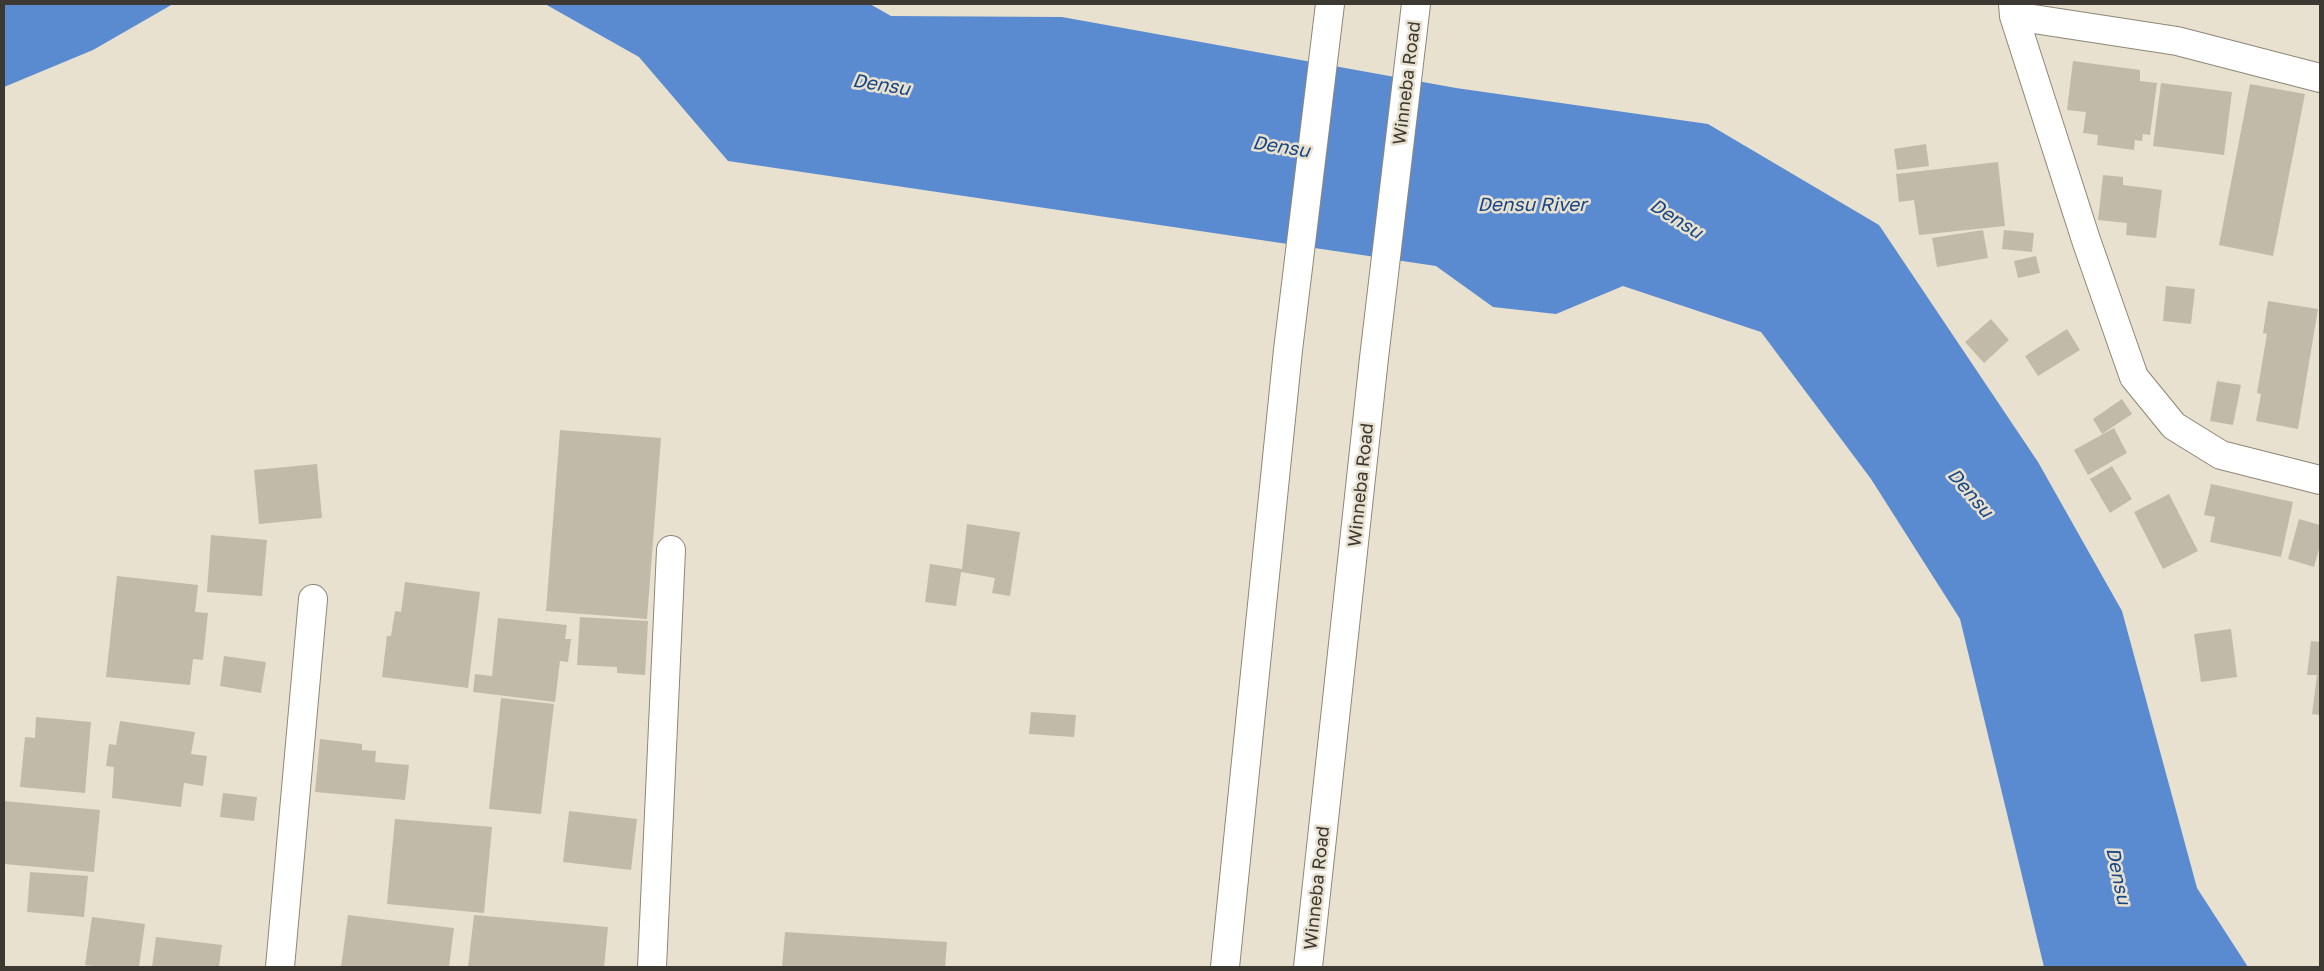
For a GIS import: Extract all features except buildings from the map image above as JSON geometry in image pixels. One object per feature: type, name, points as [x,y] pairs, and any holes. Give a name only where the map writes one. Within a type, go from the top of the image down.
[{"type":"main road","points":[[1225,967],[1288,350],[1330,4]]},
{"type":"main road","name":"Winneba Road","points":[[1308,967],[1374,358],[1416,4]]},
{"type":"main road","points":[[2320,78],[2177,41],[2014,10],[2086,240],[2134,377],[2174,426],[2221,455],[2320,480]]},
{"type":"main road","points":[[652,967],[671,550]]},
{"type":"main road","points":[[280,967],[312,599]]},
{"type":"water","points":[[4,4],[173,4],[93,50],[4,87]]},
{"type":"water","name":"Densu River","points":[[545,4],[870,4],[891,16],[1062,17],[1456,88],[1708,124],[1879,225],[2038,462],[2122,611],[2197,888],[2248,967],[2044,967],[1960,619],[1871,479],[1761,332],[1623,286],[1556,314],[1493,307],[1436,266],[728,161],[639,57]]},
{"type":"water label","name":"Densu","points":[[881,85]]},
{"type":"water label","name":"Densu","points":[[1281,147]]},
{"type":"water label","name":"Densu","points":[[1676,219]]},
{"type":"water label","name":"Densu","points":[[1970,493]]},
{"type":"water label","name":"Densu","points":[[2118,876]]}]
